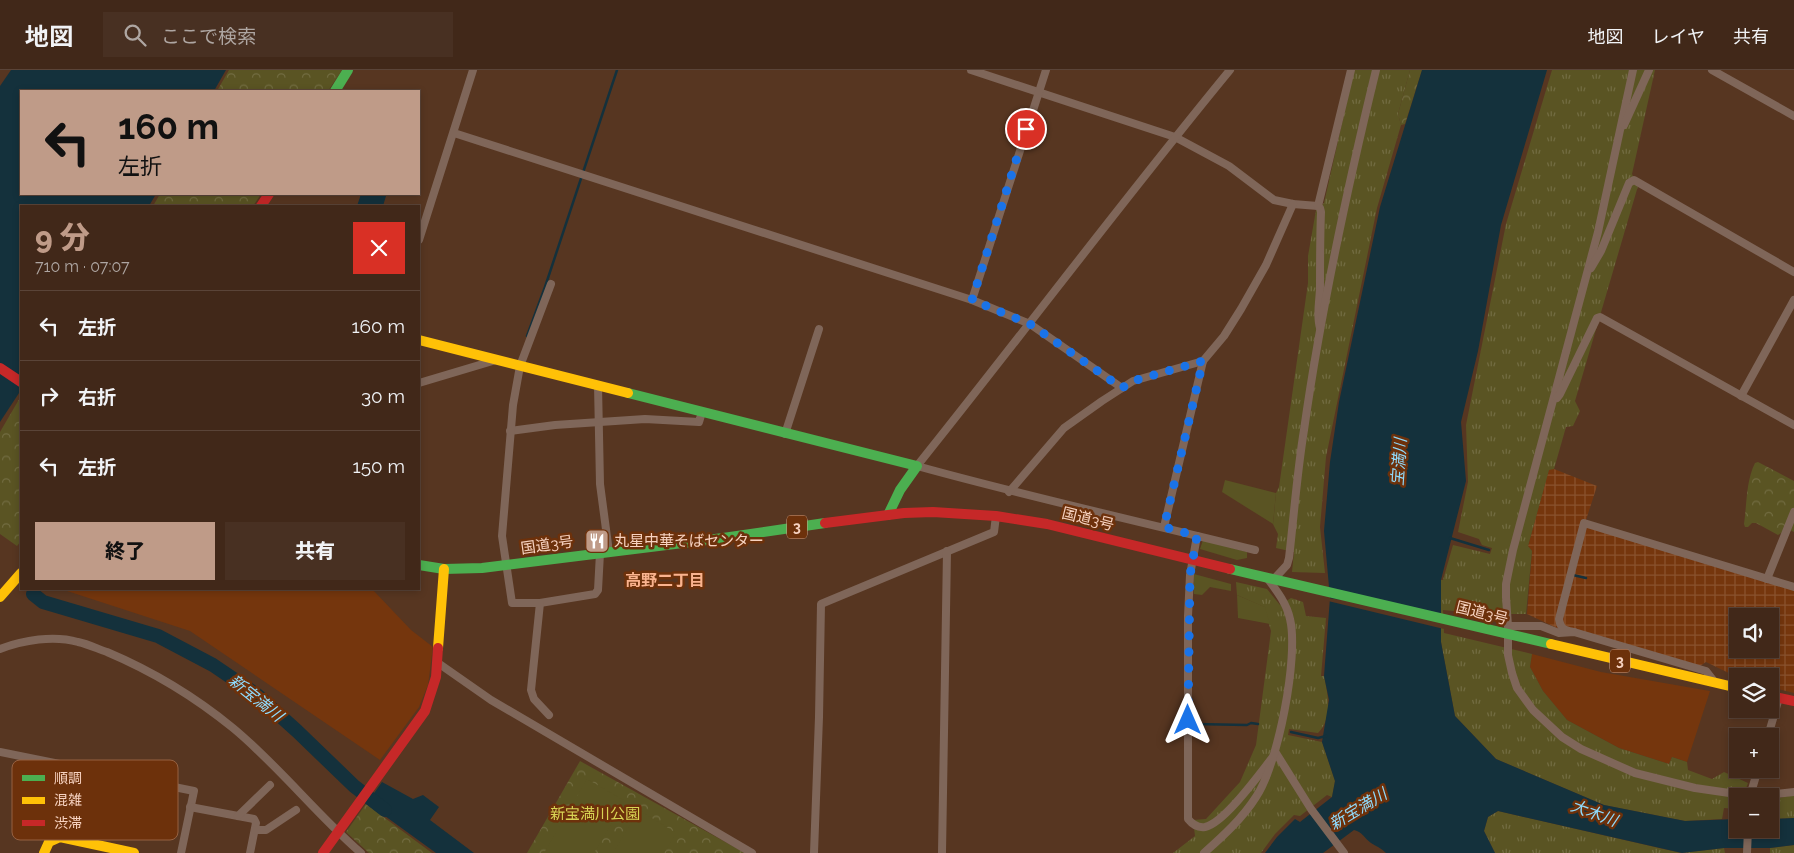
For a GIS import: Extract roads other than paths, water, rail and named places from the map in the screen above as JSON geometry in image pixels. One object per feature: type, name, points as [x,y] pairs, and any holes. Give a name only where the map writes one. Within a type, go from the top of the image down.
[{"type":"main road","points":[[336,90],[348,70]]},
{"type":"main road","points":[[420,340],[917,466],[900,490],[888,515]]},
{"type":"main road","points":[[0,368],[20,381]]},
{"type":"main road","name":"国道3号","points":[[420,565],[444,569],[482,568],[888,515],[934,512],[996,516],[1047,524],[1210,565],[1506,631],[1729,686]]},
{"type":"main road","points":[[323,853],[386,768],[425,711],[434,686],[438,663],[444,569]]},
{"type":"main road","points":[[0,597],[20,573]]},
{"type":"main road","points":[[1779,698],[1794,702]]},
{"type":"main road","points":[[44,853],[49,840]]},
{"type":"main road","points":[[68,840],[88,848],[134,853]]},
{"type":"street","points":[[420,237],[473,70]]},
{"type":"street","points":[[971,70],[1175,137],[1229,166],[1274,200],[1318,206]]},
{"type":"street","points":[[972,300],[1046,70]]},
{"type":"street","points":[[1230,70],[1175,137],[917,466],[1009,492],[1164,527],[1255,550]]},
{"type":"street","points":[[1321,330],[1317,319],[1320,287],[1321,212],[1318,206],[1352,70]]},
{"type":"street","points":[[1204,853],[1230,830],[1257,797],[1276,753],[1289,681],[1293,637],[1290,618],[1284,602],[1270,578],[1287,565],[1290,558],[1304,430],[1321,330],[1349,186],[1376,70]]},
{"type":"street","points":[[1633,70],[1598,232],[1508,572],[1506,596],[1508,655],[1517,688],[1533,710],[1562,737],[1581,749],[1635,773],[1695,788],[1729,793]]},
{"type":"street","points":[[1618,138],[1649,70]]},
{"type":"street","points":[[1712,70],[1794,116]]},
{"type":"street","points":[[454,133],[972,300],[1030,324],[1122,388]]},
{"type":"street","points":[[1586,276],[1601,250],[1632,180],[1794,272]]},
{"type":"street","points":[[1164,527],[1203,361],[1224,336],[1266,265],[1293,204]]},
{"type":"street","points":[[551,284],[520,366],[513,405],[502,536],[512,603],[540,603],[595,594],[598,590],[605,552],[600,484],[598,386]]},
{"type":"street","points":[[1741,396],[1794,300]]},
{"type":"street","points":[[1554,401],[1560,394],[1596,318],[1600,317],[1794,426]]},
{"type":"street","points":[[785,434],[819,329]]},
{"type":"street","points":[[420,383],[496,360]]},
{"type":"street","points":[[1009,492],[1064,428],[1122,388],[1133,381],[1203,361]]},
{"type":"street","points":[[510,431],[645,419],[698,422],[702,412]]},
{"type":"street","points":[[1767,578],[1794,512]]},
{"type":"street","points":[[814,853],[821,604],[994,532],[996,516]]},
{"type":"street","points":[[1715,683],[1706,671],[1563,630],[1559,619],[1584,524],[1794,587]]},
{"type":"street","points":[[1197,536],[1191,570],[1188,616],[1188,819],[1200,827],[1212,824],[1240,799],[1276,753]]},
{"type":"street","points":[[942,853],[947,551]]},
{"type":"street","points":[[540,603],[532,690],[534,699],[549,715]]},
{"type":"street","points":[[1506,631],[1542,626],[1559,633],[1574,632]]},
{"type":"street","points":[[0,649],[17,642],[78,641],[146,670],[183,693],[234,729],[290,782],[338,833],[361,853]]},
{"type":"street","points":[[438,663],[491,700],[752,853]]},
{"type":"street","points":[[0,752],[39,760]]},
{"type":"street","points":[[1276,753],[1311,809],[1344,853]]},
{"type":"street","points":[[238,816],[270,785]]},
{"type":"street","points":[[178,788],[194,791],[181,853]]},
{"type":"street","points":[[1779,794],[1794,792]]},
{"type":"street","points":[[190,807],[254,819],[256,830],[250,853]]},
{"type":"street","points":[[256,830],[266,830],[296,810]]},
{"type":"street","points":[[1747,853],[1748,838]]},
{"type":"water","points":[[11,70],[226,70],[215,90],[20,90],[20,195],[155,195],[150,205],[20,205],[20,392],[0,422],[0,86]]},
{"type":"water","points":[[1422,70],[1547,70],[1501,225],[1478,351],[1461,422],[1466,481],[1441,580],[1441,642],[1455,716],[1496,759],[1604,805],[1685,821],[1729,819],[1729,838],[1779,838],[1779,819],[1794,818],[1794,845],[1770,848],[1724,848],[1682,853],[1498,811],[1488,817],[1484,831],[1495,853],[1386,853],[1354,830],[1323,853],[1265,853],[1277,837],[1295,819],[1300,822],[1332,797],[1335,781],[1322,742],[1329,700],[1324,676],[1330,598],[1324,531],[1330,462],[1339,402],[1380,207]]},
{"type":"water","points":[[361,195],[386,196],[383,205],[357,205]]},
{"type":"water","points":[[382,782],[413,799],[423,795],[439,807],[430,820],[474,853],[436,853],[367,803]]},
{"type":"waterway","points":[[527,336],[617,70]]},
{"type":"waterway","points":[[1450,538],[1489,550]]},
{"type":"waterway","points":[[1573,575],[1586,578]]},
{"type":"waterway","name":"新宝満川","points":[[33,594],[43,602],[158,636],[213,665],[257,695],[354,786],[385,810]]},
{"type":"waterway","points":[[1194,724],[1258,724]]},
{"type":"waterway","points":[[1291,732],[1318,738],[1326,736]]},
{"type":"place","name":"丸星中華そばセンター","points":[[597,541]]},
{"type":"district","name":"高野二丁目","points":[[665,580]]},
{"type":"water label","name":"宝満川","points":[[1399,462]]},
{"type":"water label","name":"大木川","points":[[1594,813]]},
{"type":"park label","name":"新宝満川公園","points":[[595,814]]}]
